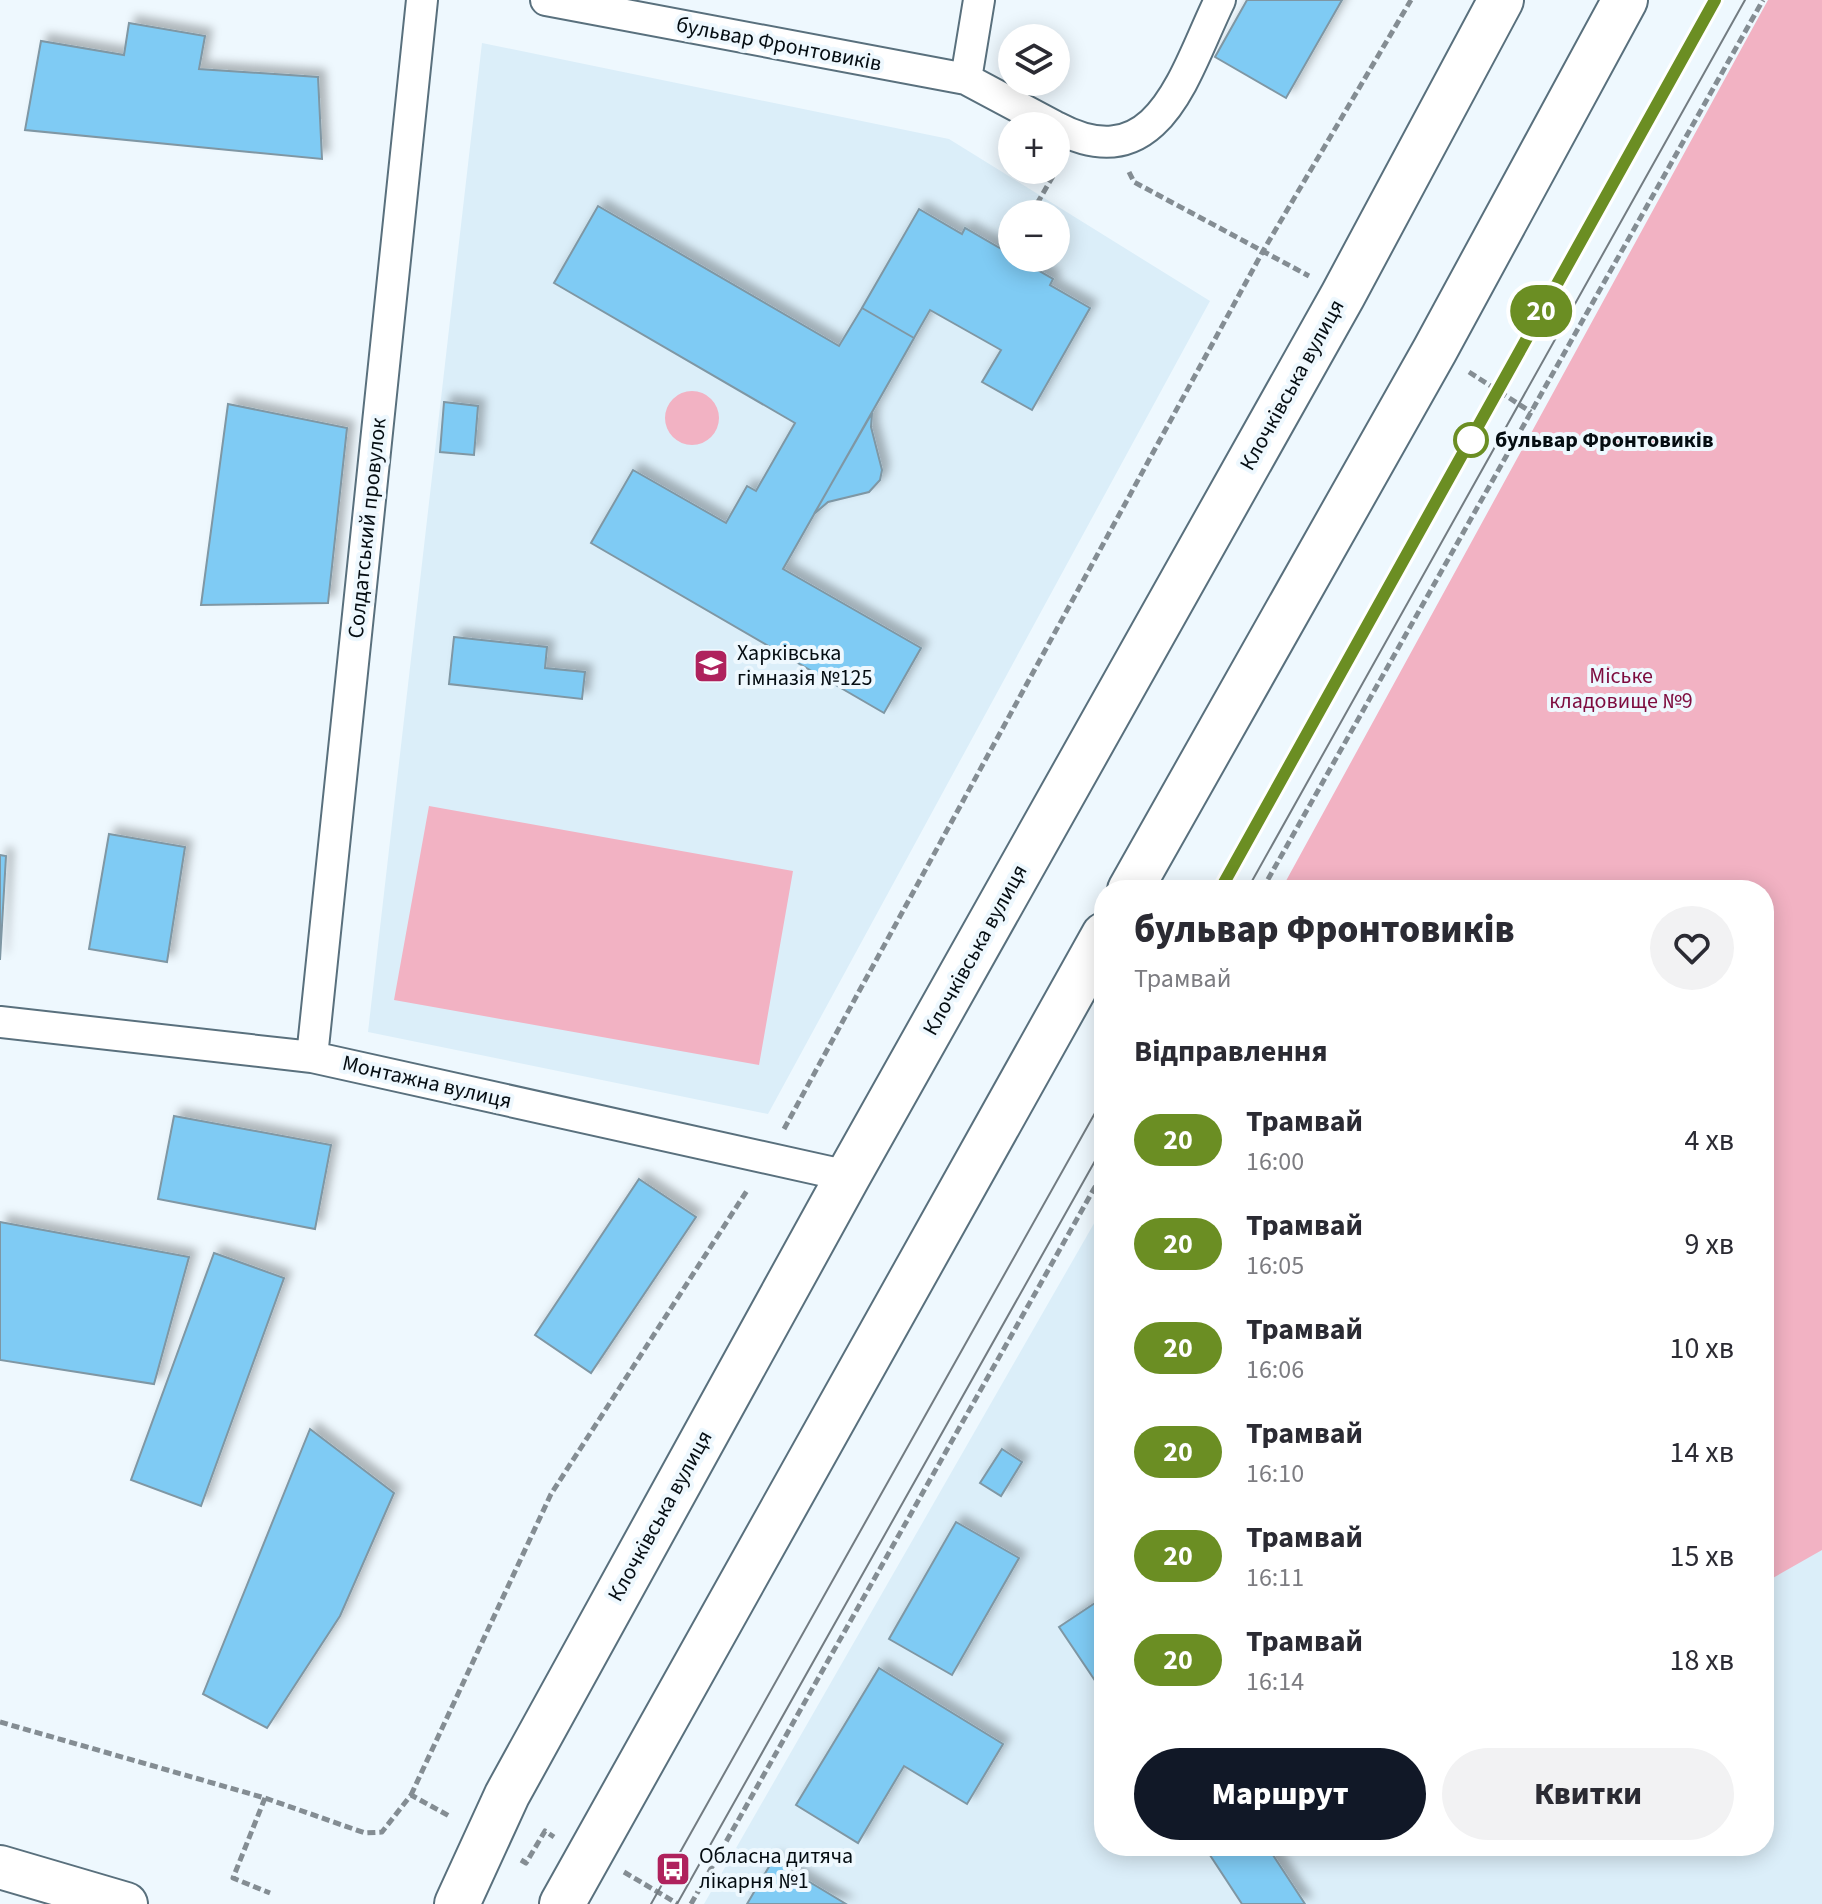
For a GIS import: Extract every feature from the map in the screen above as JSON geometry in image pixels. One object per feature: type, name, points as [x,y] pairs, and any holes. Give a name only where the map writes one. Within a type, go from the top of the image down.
[{"type":"main road","name":"Клочківська вулиця","points":[[457,1904],[486,1838],[848,1176],[1343,295],[1501,0]]},
{"type":"main road","points":[[1136,880],[1435,350],[1625,0]]},
{"type":"main road","points":[[562,1904],[1094,953]]},
{"type":"main road","points":[[0,1867],[126,1904]]},
{"type":"street","name":"Солдатський провулок","points":[[312,1057],[422,0]]},
{"type":"street","name":"бульвар Фронтовиків","points":[[546,0],[966,79],[1028,112]]},
{"type":"street","points":[[966,79],[979,0]]},
{"type":"street","points":[[1116,142],[1143,134],[1165,112],[1220,0]]},
{"type":"street","name":"бульвар Фронтовиків","points":[[1070,132],[1116,142]]},
{"type":"street","name":"Монтажна вулиця","points":[[0,1022],[312,1057],[848,1176]]},
{"type":"path","points":[[0,1722],[265,1798],[365,1833],[382,1832],[411,1795],[551,1494],[768,1158],[1263,251],[1411,0]]},
{"type":"path","points":[[1268,880],[1763,0]]},
{"type":"path","points":[[1116,142],[1134,182],[1313,279]]},
{"type":"path","points":[[1458,365],[1532,412]]},
{"type":"path","points":[[691,1904],[1094,1189]]},
{"type":"path","points":[[411,1795],[526,1863],[545,1831],[678,1904]]},
{"type":"path","points":[[265,1798],[233,1878],[270,1893]]},
{"type":"shaded area","name":"Харківська гімназія №125","points":[[482,43],[949,139],[998,169],[998,184],[1022,184],[1047,200],[998,200],[998,272],[1070,272],[1070,214],[1210,301],[768,1114],[368,1032]]},
{"type":"shaded area","points":[[1094,1223],[1094,1856],[1774,1856],[1774,1558],[1822,1512],[1822,1904],[704,1904]]},
{"type":"green space","name":"Міське кладовище №9","points":[[1768,0],[1822,0],[1822,1550],[1774,1577],[1774,880],[1286,880]]},
{"type":"green space","points":[[692,391],[711,399],[719,418],[711,437],[692,445],[673,437],[665,418],[673,399]]},
{"type":"green space","points":[[429,806],[793,871],[759,1065],[394,1000]]},
{"type":"building","points":[[1247,0],[1342,0],[1286,98],[1215,57]]},
{"type":"building","points":[[129,23],[205,36],[199,69],[318,77],[322,159],[25,130],[41,41],[124,55]]},
{"type":"building","points":[[598,206],[839,346],[862,308],[914,338],[783,569],[921,648],[884,713],[591,543],[633,470],[726,523],[747,486],[756,491],[795,423],[554,283]]},
{"type":"building","points":[[919,209],[962,234],[965,228],[998,247],[998,272],[1041,272],[1053,279],[1050,285],[1090,308],[1032,410],[982,382],[1001,350],[930,310],[914,338],[862,308]]},
{"type":"building","points":[[444,402],[478,406],[474,455],[440,452]]},
{"type":"building","points":[[228,404],[347,428],[328,603],[201,605]]},
{"type":"building","points":[[872,413],[871,427],[882,470],[880,480],[869,492],[828,502],[814,514]]},
{"type":"building","points":[[454,637],[547,647],[545,668],[585,672],[582,699],[449,684]]},
{"type":"building","points":[[109,834],[185,847],[167,962],[89,949]]},
{"type":"building","points":[[0,855],[6,856],[0,960]]},
{"type":"building","points":[[174,1116],[331,1145],[315,1229],[158,1199]]},
{"type":"building","points":[[639,1179],[696,1217],[591,1373],[535,1335]]},
{"type":"building","points":[[0,1222],[189,1257],[154,1384],[0,1360]]},
{"type":"building","points":[[214,1253],[284,1278],[201,1506],[131,1480]]},
{"type":"building","points":[[310,1429],[394,1493],[340,1616],[267,1728],[203,1694]]},
{"type":"building","points":[[1002,1449],[1022,1462],[1001,1496],[980,1483]]},
{"type":"building","points":[[956,1522],[1019,1558],[952,1675],[889,1639]]},
{"type":"building","points":[[1094,1604],[1094,1679],[1059,1627]]},
{"type":"building","points":[[879,1668],[1003,1744],[967,1804],[904,1766],[858,1843],[796,1805]]},
{"type":"building","points":[[1211,1856],[1274,1856],[1305,1904],[1242,1904]]},
{"type":"building","points":[[773,1860],[846,1904],[747,1904]]},
{"type":"tram line","points":[[1226,880],[1715,0]]},
{"type":"tram line","name":"20","points":[[1226,880],[1715,0]]},
{"type":"tram line","points":[[1253,880],[1745,0]]},
{"type":"tram line","points":[[651,1904],[1094,1115]]},
{"type":"tram line","points":[[677,1904],[1094,1163]]},
{"type":"place","name":"бульвар Фронтовиків","points":[[1471,440]]},
{"type":"place","name":"Харківська гімназія №125","points":[[711,666]]},
{"type":"place","name":"Обласна дитяча лікарня №1","points":[[673,1869]]}]
